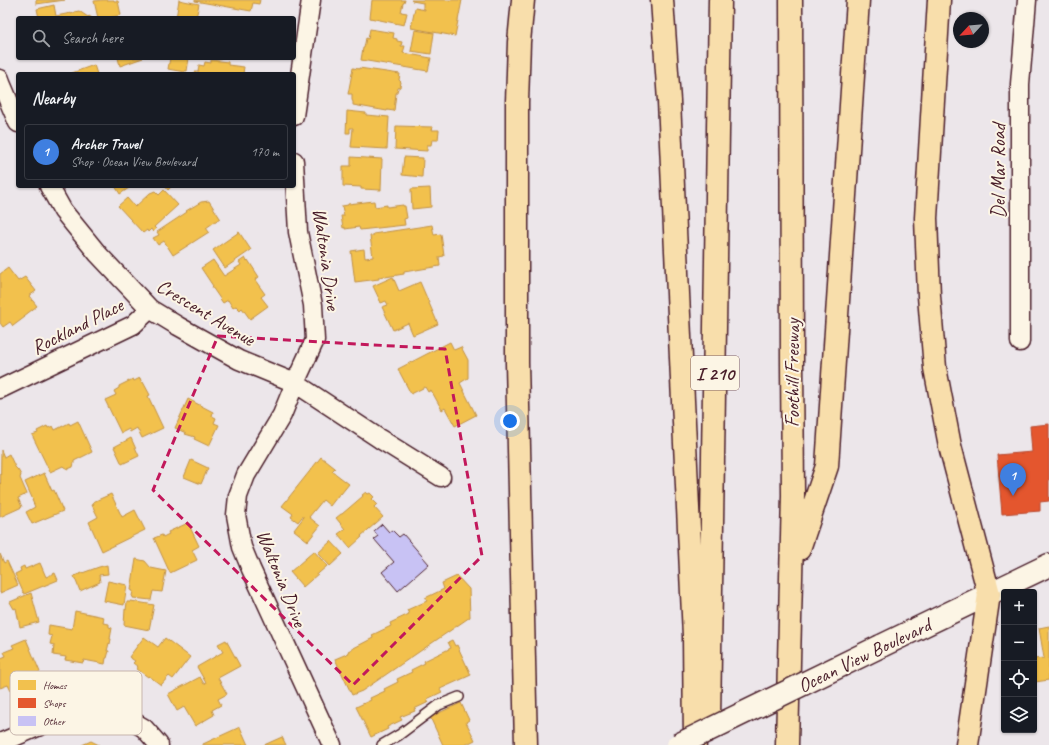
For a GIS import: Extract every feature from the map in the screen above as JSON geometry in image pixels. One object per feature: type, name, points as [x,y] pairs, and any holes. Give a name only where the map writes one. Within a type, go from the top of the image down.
[{"type":"highway","points":[[523,0],[519,42],[517,102],[517,363],[526,745]]},
{"type":"highway","points":[[662,0],[669,101],[692,612],[696,745]]},
{"type":"highway","name":"I 210","points":[[709,745],[720,0]]},
{"type":"highway","name":"Foothill Freeway","points":[[787,745],[793,495],[791,0]]},
{"type":"highway","points":[[792,569],[827,466],[858,0]]},
{"type":"highway","points":[[939,0],[926,218],[929,296],[935,368],[950,446],[989,594],[967,745]]},
{"type":"main road","name":"Ocean View Boulevard","points":[[678,745],[1049,564]]},
{"type":"street","points":[[296,102],[311,0]]},
{"type":"street","name":"Del Mar Road","points":[[1020,342],[1020,84],[1028,0]]},
{"type":"street","points":[[0,78],[16,118]]},
{"type":"street","name":"Crescent Avenue","points":[[50,188],[63,211],[98,254],[150,309],[239,360],[295,383]]},
{"type":"street","name":"Waltonia Drive","points":[[296,188],[298,232],[313,305],[315,340],[282,415],[246,476],[238,496],[236,515],[242,546],[251,569],[332,745]]},
{"type":"street","name":"Rockland Place","points":[[0,389],[132,325],[150,309]]},
{"type":"street","points":[[295,383],[440,477]]},
{"type":"street","points":[[142,727],[159,745]]},
{"type":"street","points":[[0,743],[19,735]]},
{"type":"lane","points":[[382,745],[399,735],[439,705],[459,697]]},
{"type":"highlighted area","points":[[218,336],[445,349],[482,556],[353,685],[153,490]]},
{"type":"building: Homes","points":[[36,0],[65,0],[36,4]]},
{"type":"building: Homes","points":[[179,0],[199,4],[196,16],[176,16]]},
{"type":"building: Homes","points":[[195,0],[260,0],[259,4],[253,3],[251,11]]},
{"type":"building: Homes","points":[[372,0],[405,0],[401,12],[407,13],[404,25],[370,18]]},
{"type":"building: Homes","points":[[411,0],[462,0],[455,36],[411,28],[415,8],[425,9],[423,8],[423,3]]},
{"type":"building: Homes","points":[[94,1],[118,1],[121,15],[98,16]]},
{"type":"building: Homes","points":[[54,5],[56,16],[39,16],[37,9]]},
{"type":"building: Homes","points":[[79,11],[86,16],[56,16],[71,14]]},
{"type":"building: Homes","points":[[370,29],[394,33],[393,38],[402,42],[401,46],[405,46],[403,53],[431,58],[428,71],[361,60],[363,48],[366,38],[368,39]]},
{"type":"building: Homes","points":[[415,30],[434,33],[431,54],[411,51]]},
{"type":"building: Homes","points":[[118,60],[137,60],[120,66]]},
{"type":"building: Homes","points":[[170,60],[189,60],[187,71],[184,72],[168,69]]},
{"type":"building: Homes","points":[[211,60],[228,62],[228,65],[244,67],[243,72],[198,72],[199,65],[204,66],[205,62],[211,63]]},
{"type":"building: Homes","points":[[94,65],[96,72],[75,72]]},
{"type":"building: Homes","points":[[353,68],[400,74],[399,80],[401,82],[396,93],[394,111],[353,105],[352,94],[348,94]]},
{"type":"building: Homes","points":[[347,111],[366,113],[366,115],[389,117],[387,149],[351,147],[353,128],[350,128],[350,133],[346,133]]},
{"type":"building: Homes","points":[[396,126],[433,127],[432,130],[439,130],[438,140],[432,140],[431,145],[427,145],[427,151],[395,149]]},
{"type":"building: Homes","points":[[351,157],[382,159],[381,190],[343,186],[343,166],[351,166]]},
{"type":"building: Homes","points":[[404,157],[423,158],[422,177],[402,175]]},
{"type":"building: Homes","points":[[116,188],[129,188],[120,194]]},
{"type":"building: Homes","points":[[430,188],[431,207],[412,209],[411,189]]},
{"type":"building: Homes","points":[[164,190],[178,205],[154,227],[156,229],[153,232],[151,229],[148,232],[147,230],[143,233],[118,206],[127,198],[135,207],[150,193],[155,191],[159,195]]},
{"type":"building: Homes","points":[[209,201],[220,218],[206,228],[209,232],[173,255],[164,241],[158,245],[153,238],[159,235],[157,232],[201,202]]},
{"type":"building: Homes","points":[[374,201],[375,207],[387,205],[387,207],[405,206],[407,218],[404,219],[405,225],[360,230],[359,227],[343,228],[341,216],[344,216],[342,206]]},
{"type":"building: Homes","points":[[432,225],[434,235],[441,234],[444,256],[439,257],[440,266],[404,272],[404,274],[379,277],[379,279],[355,282],[351,251],[364,249],[365,258],[373,257],[370,236],[373,236],[373,234]]},
{"type":"building: Homes","points":[[239,232],[251,250],[225,268],[213,250]]},
{"type":"building: Homes","points":[[245,258],[247,261],[248,260],[259,277],[255,280],[265,294],[261,297],[268,306],[250,319],[242,308],[240,310],[236,306],[233,308],[228,300],[223,303],[201,268],[213,260],[224,276],[241,265],[239,262]]},
{"type":"building: Homes","points":[[8,268],[18,281],[25,277],[36,291],[29,296],[37,306],[13,326],[10,322],[3,327],[0,323],[0,274]]},
{"type":"building: Homes","points":[[393,277],[399,291],[420,282],[438,324],[413,335],[408,323],[393,330],[382,307],[388,305],[386,301],[381,303],[373,286]]},
{"type":"building: Homes","points":[[450,342],[454,350],[461,347],[468,360],[468,378],[460,383],[476,415],[455,426],[445,408],[442,410],[431,390],[428,392],[425,387],[411,394],[398,369]]},
{"type":"building: Homes","points":[[140,378],[150,395],[148,396],[163,428],[142,438],[137,428],[130,432],[129,429],[121,433],[105,400],[116,395],[114,391],[119,388],[119,386],[133,379],[134,381]]},
{"type":"building: Homes","points":[[188,399],[213,412],[212,416],[216,418],[214,423],[219,425],[209,446],[194,439],[195,437],[185,434],[186,433],[175,428]]},
{"type":"building: Homes","points":[[78,421],[92,452],[74,461],[73,467],[68,469],[63,466],[50,472],[32,435],[38,433],[37,431],[47,426],[48,428],[53,426],[55,430],[69,423],[70,425]]},
{"type":"building: Homes","points":[[131,438],[139,456],[122,464],[114,447]]},
{"type":"building: Homes","points":[[1,450],[4,457],[9,454],[15,467],[21,475],[20,478],[27,494],[18,498],[22,507],[0,517]]},
{"type":"building: Homes","points":[[321,457],[335,468],[332,471],[349,484],[330,506],[323,500],[309,517],[320,526],[308,541],[294,530],[304,517],[302,517],[298,522],[291,517],[293,514],[282,506]]},
{"type":"building: Homes","points":[[191,460],[208,468],[201,484],[184,477]]},
{"type":"building: Homes","points":[[44,473],[52,491],[54,490],[63,511],[32,524],[26,512],[35,507],[25,482]]},
{"type":"building: Homes","points":[[366,492],[368,494],[370,493],[374,497],[372,499],[377,504],[374,507],[383,517],[361,536],[362,537],[350,548],[338,534],[345,529],[336,518]]},
{"type":"building: Homes","points":[[111,494],[122,517],[135,510],[145,530],[102,551],[89,522],[98,517],[92,505],[94,504],[93,502]]},
{"type":"building: Homes","points":[[188,523],[199,546],[192,550],[197,560],[170,573],[154,538],[162,535],[163,537],[169,534],[168,532]]},
{"type":"building: Homes","points":[[331,541],[343,554],[330,566],[318,553]]},
{"type":"building: Homes","points":[[314,551],[327,566],[303,587],[290,572]]},
{"type":"building: Homes","points":[[0,554],[4,563],[7,561],[18,585],[0,593]]},
{"type":"building: Homes","points":[[136,559],[145,561],[151,568],[166,571],[162,592],[153,591],[151,600],[133,598],[132,596],[133,591],[131,590]]},
{"type":"building: Homes","points":[[40,563],[46,577],[55,573],[58,580],[24,594],[15,574],[21,571],[20,568],[24,566],[25,569]]},
{"type":"building: Homes","points":[[107,565],[108,574],[99,575],[100,582],[80,591],[74,576]]},
{"type":"building: Homes","points":[[457,576],[469,589],[470,617],[362,691],[352,695],[335,659],[349,653],[348,651],[373,638],[372,635],[391,626],[390,623],[409,614],[407,610],[427,601],[425,598],[444,589],[442,583]]},
{"type":"building: Homes","points":[[108,581],[127,585],[124,605],[104,601]]},
{"type":"building: Homes","points":[[31,593],[39,622],[20,627],[16,608],[14,609],[10,602]]},
{"type":"building: Homes","points":[[131,601],[154,605],[149,630],[124,625],[127,602]]},
{"type":"building: Homes","points":[[75,611],[104,617],[103,623],[109,624],[109,627],[112,628],[110,644],[109,643],[107,651],[109,651],[105,664],[84,660],[83,663],[65,660],[66,657],[53,655],[54,645],[50,644],[52,636],[48,635],[49,625],[72,629]]},
{"type":"building: Homes","points":[[1049,626],[1049,680],[1037,682],[1037,659],[1044,658],[1039,628]]},
{"type":"building: Homes","points":[[144,637],[158,647],[165,638],[190,657],[173,679],[169,676],[161,685],[137,669],[138,667],[133,663],[135,661],[129,657]]},
{"type":"building: Homes","points":[[26,639],[40,671],[10,671],[10,689],[8,685],[0,688],[0,655],[1,658],[6,656],[4,652],[14,648],[12,645]]},
{"type":"building: Homes","points":[[226,640],[240,666],[218,678],[227,694],[218,699],[221,705],[212,710],[214,715],[195,726],[184,707],[177,711],[168,694],[200,677],[204,684],[206,683],[197,667],[223,652],[218,644]]},
{"type":"building: Homes","points":[[452,640],[455,646],[457,645],[471,675],[440,689],[442,692],[427,699],[429,702],[414,709],[415,711],[400,717],[402,720],[371,737],[356,707],[385,691],[384,689],[398,682],[397,679],[412,672],[411,670],[425,663],[424,661],[451,648],[448,642]]},
{"type":"building: Homes","points":[[461,703],[469,720],[466,722],[475,740],[465,745],[443,745],[430,717]]},
{"type":"building: Homes","points":[[240,727],[248,745],[203,745],[203,744]]},
{"type":"building: Homes","points":[[282,737],[286,745],[264,745]]},
{"type":"building: Homes","points":[[91,741],[99,745],[82,745]]},
{"type":"building: Shops","points":[[1049,424],[1049,501],[1040,502],[1040,511],[1002,514],[997,455],[1032,452],[1030,426]]},
{"type":"building: Other","points":[[382,524],[389,532],[392,530],[399,537],[403,534],[429,564],[398,591],[382,572],[394,562],[374,539],[378,536],[374,531]]},
{"type":"place","name":"Archer Travel","points":[[1013,496]]}]
